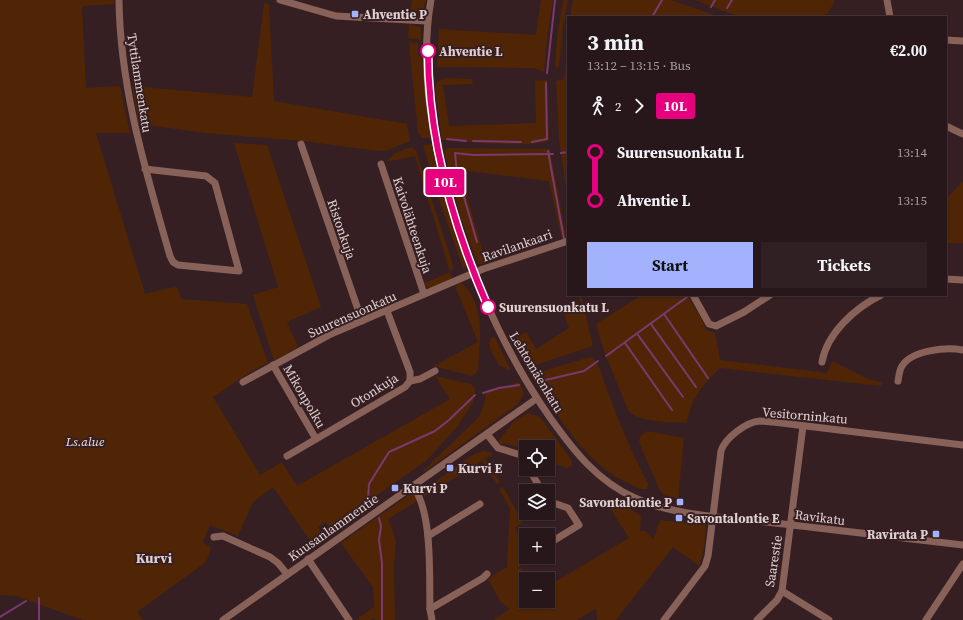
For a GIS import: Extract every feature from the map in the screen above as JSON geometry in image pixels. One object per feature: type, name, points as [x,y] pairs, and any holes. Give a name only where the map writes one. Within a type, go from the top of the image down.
[{"type":"street","name":"Tyttilammenkatu","points":[[119,0],[125,76],[137,140],[145,169],[173,262],[178,265],[239,271],[212,179],[206,176],[145,169]]},
{"type":"street","points":[[280,0],[336,16],[427,21]]},
{"type":"street","name":"Lehtomäenkatu","points":[[431,0],[427,21],[429,94],[437,151],[473,273],[500,334],[536,399],[591,469],[609,483]]},
{"type":"street","points":[[887,0],[890,16]]},
{"type":"street","points":[[947,40],[963,41]]},
{"type":"street","points":[[947,126],[963,134]]},
{"type":"street","name":"Ristonkuja","points":[[301,144],[362,321]]},
{"type":"street","name":"Kaivolähteenkuja","points":[[381,164],[424,294]]},
{"type":"street","name":"Ravilankaari","points":[[473,273],[567,241]]},
{"type":"street","name":"Suurensuonkatu","points":[[243,382],[331,334],[473,273]]},
{"type":"street","points":[[947,278],[963,280]]},
{"type":"street","points":[[694,296],[709,324],[716,326],[744,312],[768,296]]},
{"type":"street","points":[[822,362],[824,350],[838,330],[858,310],[879,296]]},
{"type":"street","name":"Otonkuja","points":[[287,456],[405,387],[410,381],[410,372],[387,311]]},
{"type":"street","points":[[898,381],[903,365],[914,356],[939,349],[963,350]]},
{"type":"street","name":"Mikonpolku","points":[[274,366],[316,439]]},
{"type":"street","points":[[410,381],[420,379],[435,371]]},
{"type":"street","name":"Kuusanlammentie","points":[[223,620],[536,399]]},
{"type":"street","name":"Vesitorninkatu","points":[[668,618],[705,566],[708,556],[721,451],[725,442],[746,426],[759,421],[963,445]]},
{"type":"street","name":"Saarestie","points":[[757,620],[777,600],[782,591],[804,426]]},
{"type":"street","points":[[487,434],[498,448],[519,454]]},
{"type":"street","name":"Ravikatu","points":[[609,483],[633,497],[653,505],[713,515],[963,545]]},
{"type":"street","points":[[413,486],[418,495],[428,536],[430,609],[432,620]]},
{"type":"street","points":[[555,503],[568,508],[579,525],[555,540]]},
{"type":"street","points":[[428,536],[480,504]]},
{"type":"street","points":[[214,537],[223,536],[270,557],[278,563],[287,574]]},
{"type":"street","points":[[308,559],[349,620]]},
{"type":"street","points":[[926,620],[963,564]]},
{"type":"street","points":[[430,609],[483,578],[486,574]]},
{"type":"street","points":[[782,591],[829,620]]},
{"type":"green space","name":"Ls.alue","points":[[0,0],[114,0],[114,4],[82,6],[86,88],[120,86],[130,133],[96,133],[145,294],[174,287],[178,288],[181,299],[247,304],[268,363],[255,369],[213,397],[260,475],[282,462],[297,486],[450,399],[435,376],[471,384],[475,389],[473,403],[457,427],[426,461],[330,528],[326,522],[318,527],[322,534],[311,542],[273,487],[253,502],[238,536],[210,525],[203,542],[211,548],[206,562],[137,612],[143,620],[83,620],[16,596],[0,595]]},
{"type":"green space","points":[[412,0],[426,0],[422,14],[418,16],[410,15]]},
{"type":"green space","points":[[541,0],[553,0],[544,72],[534,68],[437,67],[439,29],[536,35]]},
{"type":"green space","points":[[563,0],[568,0],[563,28],[559,67],[557,68],[555,66],[557,38]]},
{"type":"green space","points":[[573,0],[671,0],[717,16],[570,16]]},
{"type":"green space","points":[[695,0],[834,0],[834,3],[826,16],[737,16]]},
{"type":"green space","points":[[264,3],[269,4],[274,101],[407,124],[410,141],[388,150],[378,151],[303,141],[205,133],[140,124],[138,121],[132,86],[252,97]]},
{"type":"green space","points":[[409,24],[421,29],[421,40],[408,38]]},
{"type":"green space","points":[[409,42],[418,43],[418,55],[422,56],[431,138],[422,138],[418,133]]},
{"type":"green space","points":[[567,48],[567,197],[559,139],[556,81],[564,79]]},
{"type":"green space","points":[[445,78],[472,79],[473,84],[443,85],[449,126],[536,123],[535,81],[547,80],[549,140],[541,143],[514,144],[442,140],[435,88],[437,82]]},
{"type":"green space","points":[[234,143],[267,145],[321,307],[287,322],[298,347],[274,361],[253,295],[278,287]]},
{"type":"green space","points":[[432,144],[447,204],[466,266],[464,271],[442,208],[423,145]]},
{"type":"green space","points":[[411,147],[416,151],[454,268],[450,272],[415,156],[386,162],[395,153]]},
{"type":"green space","points":[[448,148],[549,149],[566,237],[562,239],[549,181],[460,170],[486,264],[478,264],[461,218],[444,151]]},
{"type":"green space","points":[[963,181],[963,243],[947,243],[947,198]]},
{"type":"green space","points":[[450,272],[453,279],[428,289],[425,283]]},
{"type":"green space","points":[[462,283],[470,292],[475,302],[480,324],[478,370],[472,376],[434,366],[478,342],[455,286]]},
{"type":"green space","points":[[578,296],[581,296],[593,346],[527,368],[512,340],[526,332],[536,349],[569,328],[563,311],[582,307]]},
{"type":"green space","points":[[640,296],[688,296],[701,318],[706,330],[715,333],[720,360],[827,373],[832,361],[870,380],[882,382],[881,386],[720,368],[698,392],[691,406],[687,423],[647,420],[633,414],[628,410],[604,351],[596,324]]},
{"type":"green space","points":[[492,337],[495,338],[510,368],[510,371],[499,365],[490,349],[490,339]]},
{"type":"green space","points":[[590,357],[596,362],[600,370],[620,424],[648,484],[647,489],[638,488],[615,476],[587,453],[564,424],[535,378],[539,372]]},
{"type":"green space","points":[[516,382],[520,383],[524,394],[518,404],[424,472],[423,471],[478,418],[484,405],[486,392],[508,386]]},
{"type":"green space","points":[[528,413],[540,417],[572,461],[572,466],[567,468],[555,464],[555,440],[519,440],[519,447],[503,443],[502,445],[498,442],[513,422]]},
{"type":"green space","points":[[647,431],[684,438],[678,499],[664,495],[660,491],[639,442],[640,437]]},
{"type":"green space","points":[[484,451],[494,453],[485,459],[500,482],[497,484],[482,461],[424,497],[424,492],[429,486],[474,454]]},
{"type":"green space","points":[[503,487],[519,515],[519,520],[522,520],[523,522],[515,528],[519,536],[519,564],[523,564],[519,567],[523,572],[519,572],[519,608],[555,608],[555,582],[629,538],[607,503],[615,499],[641,516],[640,531],[646,531],[653,539],[660,520],[706,525],[704,549],[699,566],[673,547],[616,620],[597,620],[596,608],[577,620],[493,620],[510,609],[500,601],[488,579],[507,567],[510,508],[499,490]]},
{"type":"green space","points":[[412,493],[415,494],[417,501],[388,519],[396,541],[394,567],[395,620],[375,620],[375,617],[370,620],[356,620],[374,607],[373,587],[341,543]]},
{"type":"waterway","points":[[547,73],[555,0]]},
{"type":"waterway","points":[[653,16],[662,0]]},
{"type":"waterway","points":[[711,7],[715,0]]},
{"type":"waterway","points":[[727,8],[732,0]]},
{"type":"waterway","points":[[532,142],[547,139],[546,83]]},
{"type":"waterway","points":[[447,139],[466,141]]},
{"type":"waterway","points":[[473,141],[521,142]]},
{"type":"waterway","points":[[548,151],[564,239]]},
{"type":"waterway","points":[[561,153],[567,152]]},
{"type":"waterway","points":[[477,242],[457,173],[455,153],[473,155],[553,154]]},
{"type":"waterway","points":[[606,356],[687,297],[686,296]]},
{"type":"waterway","points":[[664,314],[708,378]]},
{"type":"waterway","points":[[651,324],[696,387]]},
{"type":"waterway","points":[[638,335],[683,397]]},
{"type":"waterway","points":[[625,343],[672,410]]},
{"type":"waterway","points":[[537,382],[584,371],[598,361]]},
{"type":"waterway","points":[[483,393],[499,388],[519,385]]},
{"type":"waterway","points":[[368,499],[369,484],[389,452],[435,431],[475,395]]},
{"type":"waterway","points":[[379,518],[381,526],[379,540],[382,563],[382,620]]},
{"type":"waterway","points":[[39,598],[39,620]]},
{"type":"waterway","points":[[0,617],[26,601]]},
{"type":"bus line","name":"10L","points":[[428,51],[429,94],[440,164],[473,273],[488,307]]},
{"type":"place","name":"Ahventie P","points":[[355,14]]},
{"type":"place","name":"Ahventie L","points":[[428,51]]},
{"type":"place","name":"Suurensuonkatu L","points":[[488,307]]},
{"type":"place","name":"Kurvi E","points":[[450,468]]},
{"type":"place","name":"Kurvi P","points":[[395,488]]},
{"type":"place","name":"Savontalontie P","points":[[680,502]]},
{"type":"place","name":"Savontalontie E","points":[[679,518]]},
{"type":"place","name":"Ravirata P","points":[[936,534]]},
{"type":"district","name":"Kurvi","points":[[154,558]]}]
